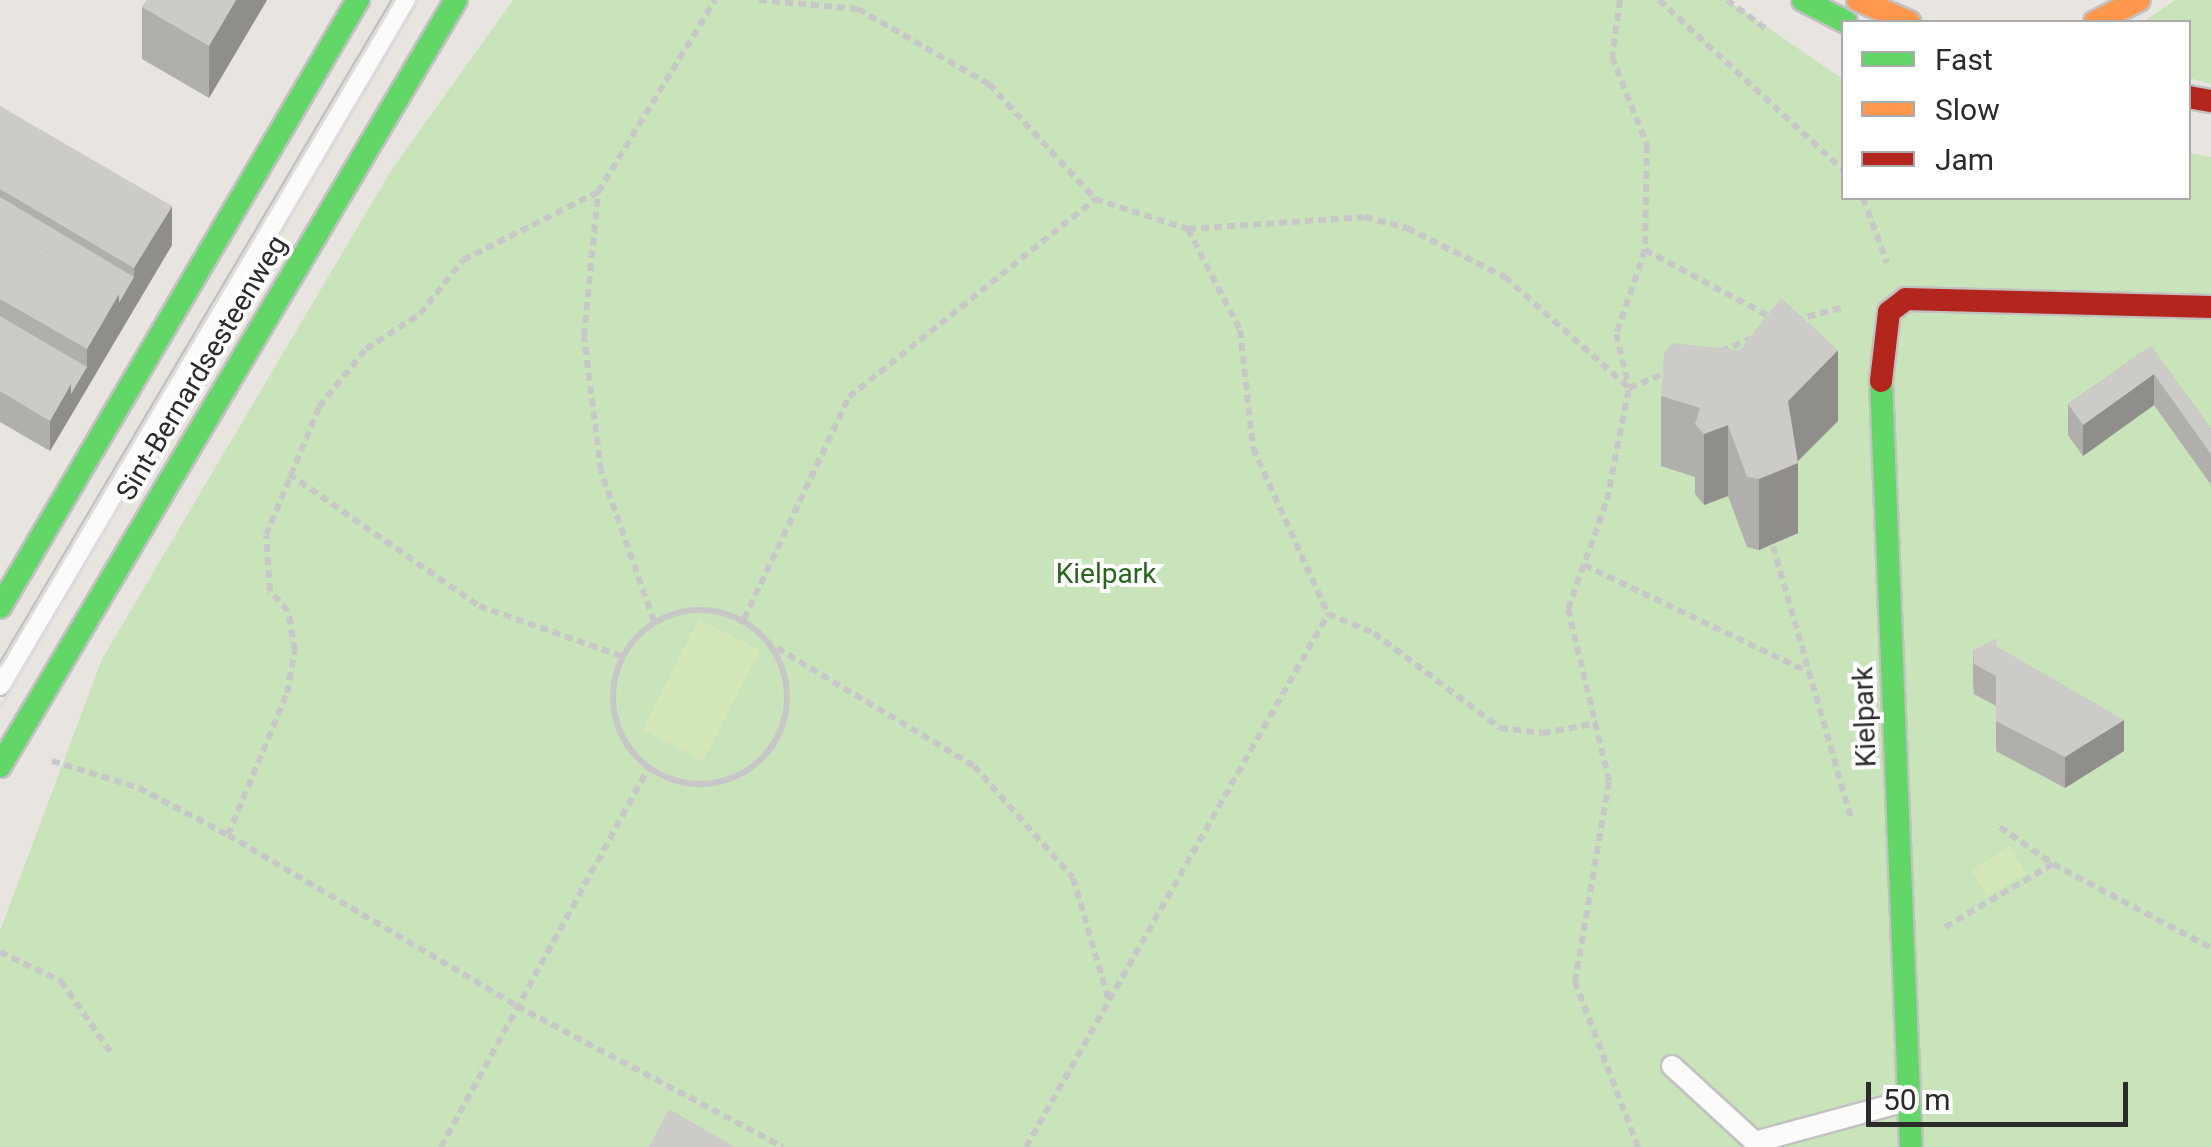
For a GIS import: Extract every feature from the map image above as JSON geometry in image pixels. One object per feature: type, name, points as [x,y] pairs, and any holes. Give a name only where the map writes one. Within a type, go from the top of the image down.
[{"type":"main road","name":"Sint-Bernardsesteenweg","points":[[0,607],[358,0]]},
{"type":"main road","name":"Sint-Bernardsesteenweg","points":[[0,766],[456,0]]},
{"type":"main road","points":[[1803,0],[1842,20]]},
{"type":"main road","points":[[1858,0],[1904,20]]},
{"type":"main road","points":[[2099,20],[2139,0]]},
{"type":"main road","points":[[1898,306],[2211,307]]},
{"type":"main road","name":"Kielpark","points":[[1898,306],[1880,353],[1911,1147]]},
{"type":"lane","points":[[0,685],[405,0]]},
{"type":"lane","points":[[1672,1066],[1753,1144],[1910,1100]]},
{"type":"path","points":[[654,621],[601,470],[584,336],[598,192],[715,0]]},
{"type":"path","points":[[759,0],[858,9],[989,84],[1095,199],[1188,229],[1364,217],[1407,228],[1504,277],[1629,388]]},
{"type":"path","points":[[1620,0],[1612,57],[1647,144],[1645,250],[1616,334],[1629,388],[1607,500],[1568,610],[1609,781],[1575,982],[1638,1147]]},
{"type":"path","points":[[1658,0],[1841,168]]},
{"type":"path","points":[[228,834],[287,693],[294,650],[288,611],[270,591],[266,535],[290,474],[331,392],[366,349],[420,314],[463,260],[598,192]]},
{"type":"path","points":[[744,620],[849,397],[1095,199]]},
{"type":"path","points":[[1714,353],[1783,325],[1847,306],[1898,306],[1864,200]]},
{"type":"path","points":[[1188,229],[1240,330],[1253,448],[1328,614],[1374,634],[1500,728],[1543,732],[1597,723]]},
{"type":"path","points":[[1645,250],[1783,325]]},
{"type":"path","points":[[1629,388],[1680,367]]},
{"type":"path","points":[[290,474],[479,606],[621,656]]},
{"type":"path","points":[[1773,546],[1855,832]]},
{"type":"path","points":[[1584,566],[1810,673]]},
{"type":"path","points":[[777,648],[789,698],[776,744],[741,776],[694,786],[648,770],[621,738],[611,697],[621,656],[654,621],[699,608],[744,620],[777,648],[974,766],[1072,878],[1108,999]]},
{"type":"path","points":[[1026,1147],[1328,614]]},
{"type":"path","points":[[16,741],[48,760],[139,788],[228,834],[517,1006],[783,1147]]},
{"type":"path","points":[[441,1147],[648,770]]},
{"type":"path","points":[[2000,827],[2052,864],[2211,948]]},
{"type":"path","points":[[1905,950],[2052,864]]},
{"type":"path","points":[[0,952],[61,981],[112,1054]]},
{"type":"green space","name":"Kielpark","points":[[513,0],[1727,0],[1841,78],[1841,200],[2191,200],[2191,153],[2211,157],[2211,1147],[0,1147],[0,931],[102,659],[392,169]]},
{"type":"green space","points":[[2175,0],[2211,0],[2211,84],[2191,79],[2191,20],[2146,20]]},
{"type":"green space","points":[[699,619],[760,650],[703,761],[642,730]]},
{"type":"green space","points":[[2010,846],[2026,873],[1988,897],[1971,870]]},
{"type":"building","points":[[147,0],[236,0],[209,46],[142,7]]},
{"type":"building","points":[[0,106],[172,206],[134,268],[0,189]]},
{"type":"building","points":[[0,197],[134,277],[119,303],[119,294],[0,225]]},
{"type":"building","points":[[0,225],[119,294],[87,349],[0,299]]},
{"type":"building","points":[[1781,298],[1838,350],[1788,401],[1798,463],[1759,479],[1747,477],[1728,425],[1704,434],[1695,424],[1700,408],[1661,396],[1664,353],[1671,343],[1740,350]]},
{"type":"building","points":[[0,316],[87,367],[71,394],[71,384],[0,343]]},
{"type":"building","points":[[0,343],[71,384],[50,421],[0,391]]},
{"type":"building","points":[[2151,346],[2211,429],[2211,454],[2154,374],[2083,425],[2068,404]]},
{"type":"building","points":[[1996,638],[1996,646],[2124,720],[2065,757],[1996,721],[1996,676],[1974,664],[1973,651]]},
{"type":"building","points":[[669,1109],[735,1147],[649,1147]]},
{"type":"tram line","points":[[0,666],[394,0]]},
{"type":"tram line","points":[[0,707],[417,0]]},
{"type":"traffic: fast","points":[[0,607],[358,0]]},
{"type":"traffic: fast","points":[[0,766],[456,0]]},
{"type":"traffic: fast","points":[[1803,0],[1842,20]]},
{"type":"traffic: fast","points":[[1881,381],[1911,1147]]},
{"type":"traffic: slow","points":[[1858,0],[1904,20]]},
{"type":"traffic: slow","points":[[2099,20],[2139,0]]},
{"type":"traffic: jam","points":[[2191,98],[2211,101]]},
{"type":"traffic: jam","points":[[1881,381],[1889,312],[1906,299],[2211,307]]}]
